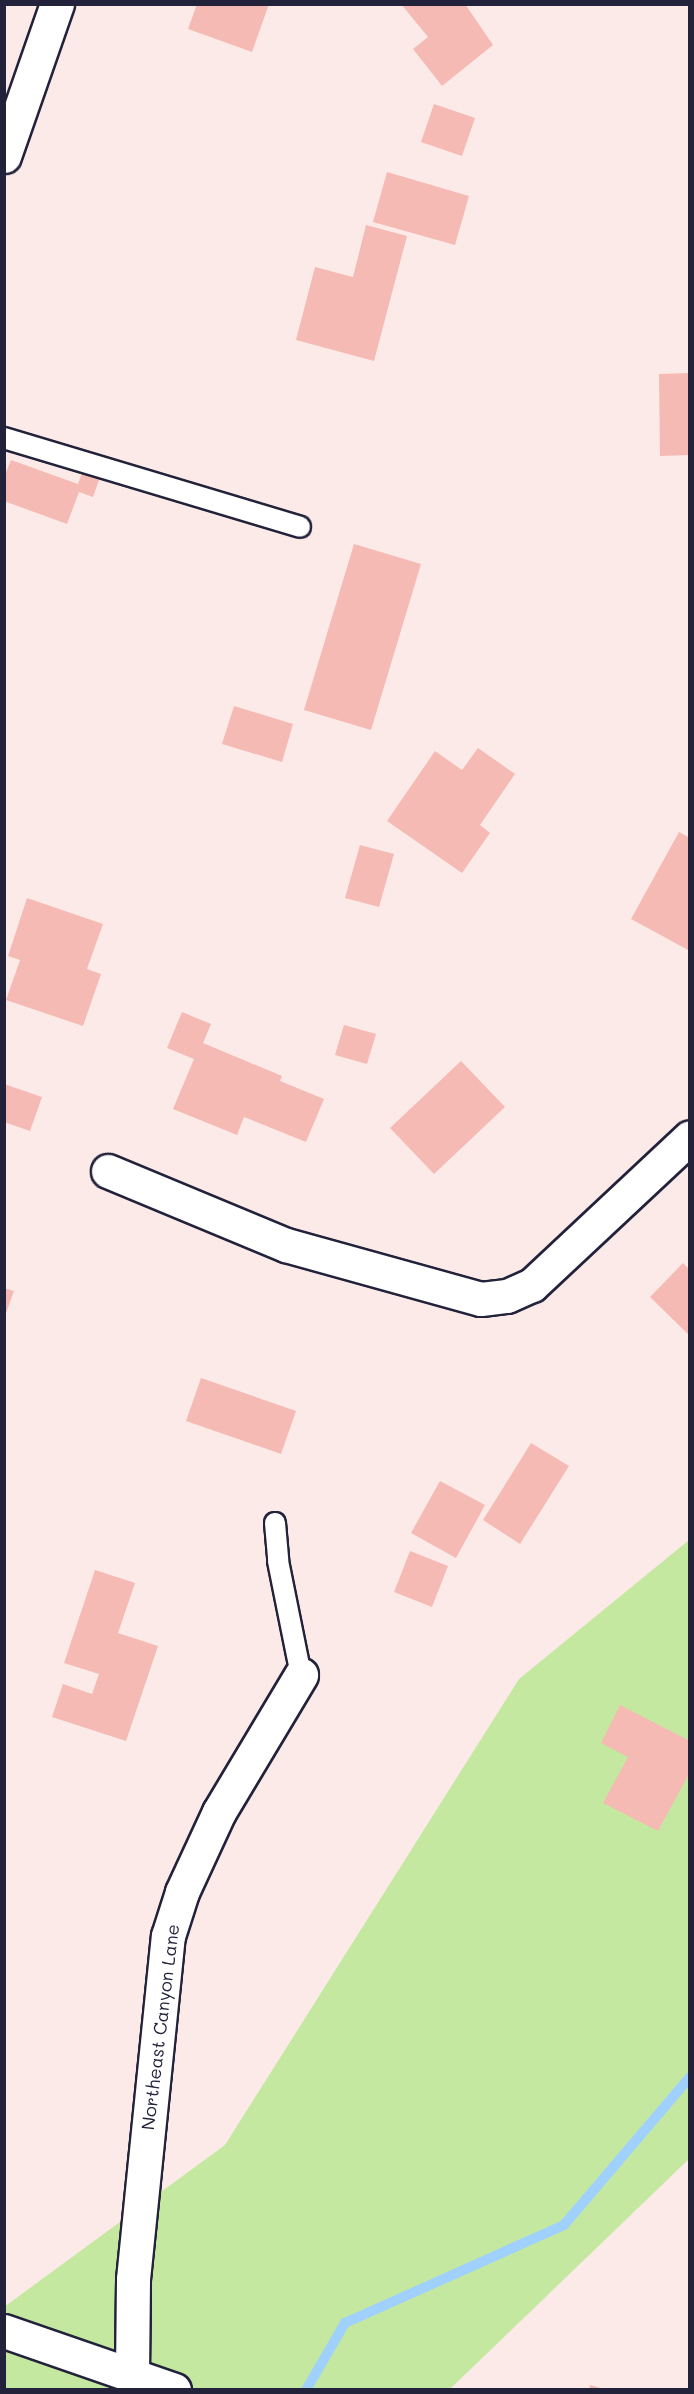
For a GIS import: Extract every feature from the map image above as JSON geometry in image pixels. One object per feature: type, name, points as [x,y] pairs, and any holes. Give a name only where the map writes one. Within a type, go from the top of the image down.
[{"type":"street","points":[[4,156],[57,4]]},
{"type":"street","points":[[108,1171],[286,1245],[481,1299],[507,1296],[532,1285],[690,1137]]},
{"type":"street","name":"Northeast Canyon Lane","points":[[132,2375],[133,2279],[168,1936],[191,1870],[219,1812],[300,1676]]},
{"type":"street","points":[[4,2331],[174,2390]]},
{"type":"lane","points":[[4,438],[300,527]]},
{"type":"lane","points":[[275,1523],[278,1562],[300,1676]]},
{"type":"green space","points":[[689,1540],[689,2159],[450,2389],[5,2389],[4,2307],[225,2145],[519,1679]]},
{"type":"building","points":[[197,4],[269,4],[252,52],[188,29]]},
{"type":"building","points":[[401,4],[465,4],[493,45],[442,86],[413,49],[428,37]]},
{"type":"building","points":[[434,104],[475,118],[462,156],[421,142]]},
{"type":"building","points":[[387,172],[469,196],[455,245],[373,222]]},
{"type":"building","points":[[366,225],[407,236],[374,361],[296,340],[315,267],[353,277]]},
{"type":"building","points":[[690,373],[690,455],[660,456],[659,374]]},
{"type":"building","points":[[11,460],[78,484],[83,470],[100,477],[93,497],[79,492],[67,524],[4,501],[4,477]]},
{"type":"building","points":[[354,544],[421,564],[371,730],[304,710]]},
{"type":"building","points":[[234,706],[293,724],[282,762],[222,744]]},
{"type":"building","points":[[478,748],[515,774],[480,825],[490,833],[462,873],[387,821],[435,751],[462,770]]},
{"type":"building","points":[[679,832],[690,838],[690,951],[631,919]]},
{"type":"building","points":[[360,845],[394,854],[379,907],[345,898]]},
{"type":"building","points":[[27,898],[103,924],[87,969],[101,974],[83,1026],[6,1000],[20,960],[8,956]]},
{"type":"building","points":[[182,1012],[211,1024],[203,1043],[282,1076],[280,1081],[324,1099],[306,1142],[244,1117],[237,1135],[173,1109],[194,1059],[167,1048]]},
{"type":"building","points":[[344,1025],[376,1034],[367,1064],[335,1055]]},
{"type":"building","points":[[461,1061],[505,1107],[434,1174],[390,1128]]},
{"type":"building","points":[[4,1084],[42,1097],[30,1131],[4,1122]]},
{"type":"building","points":[[683,1263],[690,1270],[690,1336],[650,1297]]},
{"type":"building","points":[[4,1288],[14,1291],[5,1316],[4,1316]]},
{"type":"building","points":[[201,1378],[296,1411],[281,1454],[186,1421]]},
{"type":"building","points":[[531,1443],[569,1466],[520,1544],[483,1520]]},
{"type":"building","points":[[440,1481],[485,1505],[456,1558],[411,1533]]},
{"type":"building","points":[[410,1551],[448,1566],[432,1607],[394,1592]]},
{"type":"building","points":[[95,1570],[135,1583],[118,1633],[158,1646],[126,1741],[52,1717],[63,1684],[92,1694],[99,1674],[64,1663]]},
{"type":"building","points":[[620,1705],[690,1741],[690,1772],[658,1831],[603,1803],[628,1757],[601,1743]]},
{"type":"building","points":[[590,2385],[604,2389],[604,2390],[589,2390]]},
{"type":"waterway","points":[[306,2390],[345,2323],[564,2225],[690,2077]]}]
